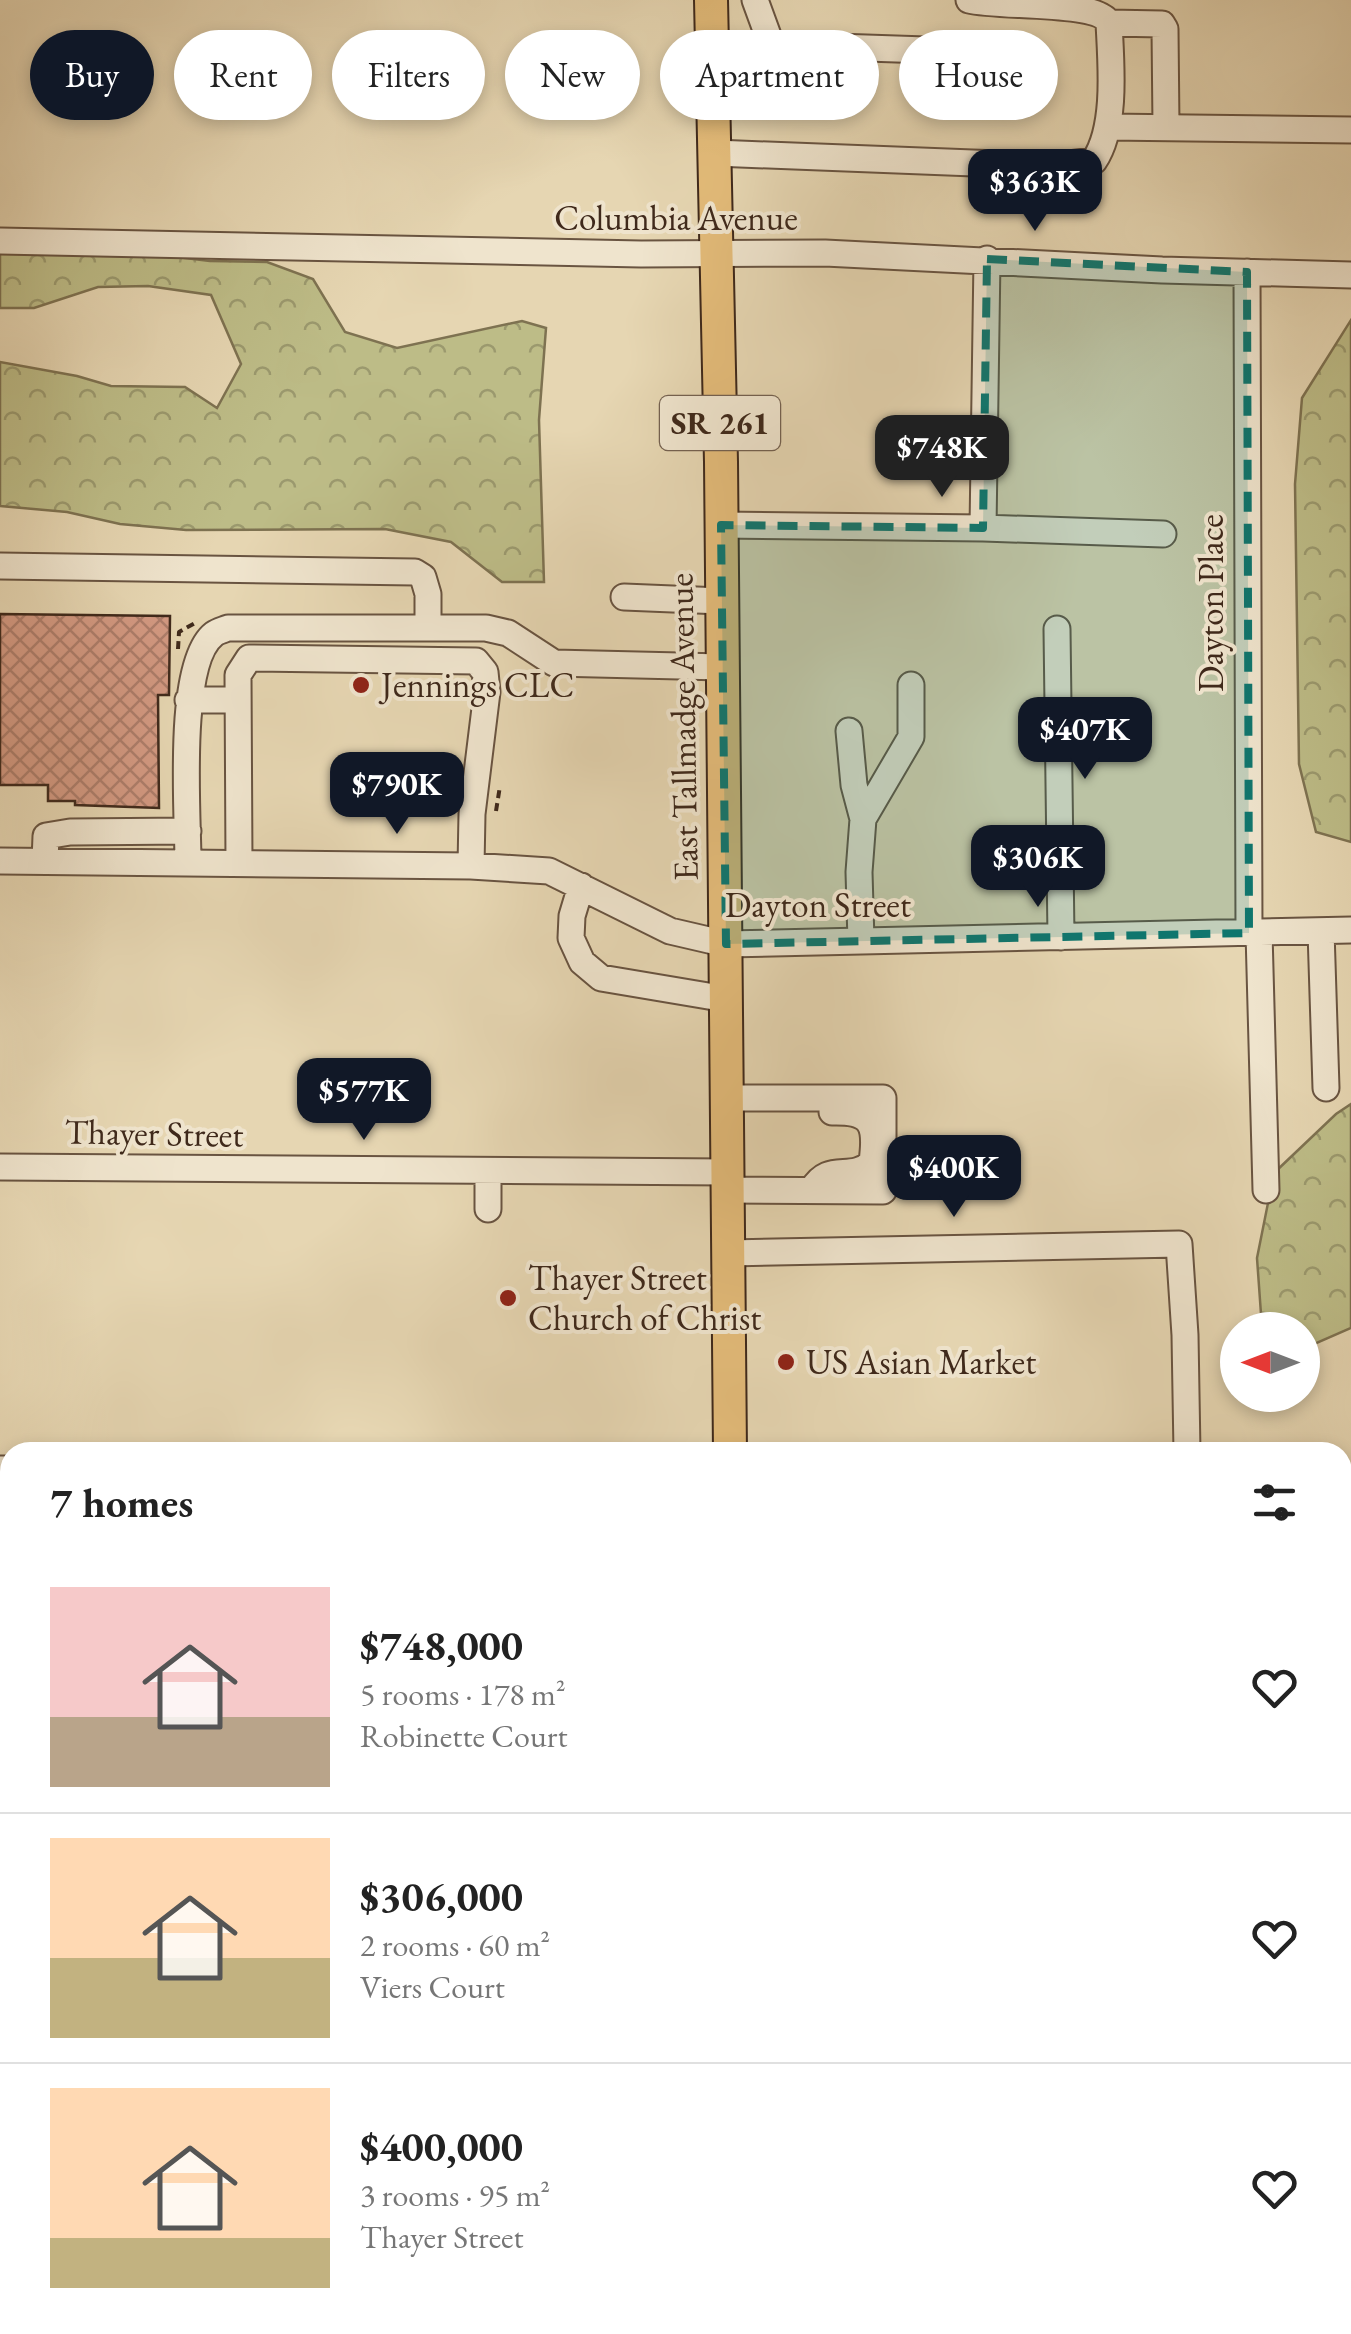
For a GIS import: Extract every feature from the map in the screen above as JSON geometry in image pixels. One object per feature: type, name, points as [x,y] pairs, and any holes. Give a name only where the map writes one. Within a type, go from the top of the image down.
[{"type":"main road","name":"East Tallmadge Avenue","points":[[712,0],[730,1442]]},
{"type":"street","points":[[755,0],[770,42],[777,45],[899,49]]},
{"type":"street","points":[[715,154],[1075,166],[1094,161],[1105,144],[1108,126],[1107,15],[1094,6],[1072,2],[971,1]]},
{"type":"street","points":[[1109,23],[1162,24],[1166,28],[1166,127]]},
{"type":"street","points":[[1108,126],[1351,130]]},
{"type":"street","name":"Columbia Avenue","points":[[0,240],[986,259],[1351,275]]},
{"type":"street","points":[[983,528],[986,259]]},
{"type":"street","name":"Dayton Place","points":[[1246,272],[1254,933],[1266,1190]]},
{"type":"street","points":[[721,525],[1163,534]]},
{"type":"street","points":[[0,566],[415,572],[424,577],[428,594],[426,628]]},
{"type":"street","points":[[624,597],[721,601]]},
{"type":"street","points":[[188,862],[188,700],[204,648],[213,634],[228,628],[498,630],[554,663],[722,667]]},
{"type":"street","points":[[1057,629],[1061,937]]},
{"type":"street","points":[[239,863],[238,675],[249,658],[476,661],[484,672],[487,692],[472,814],[472,866]]},
{"type":"street","points":[[863,820],[911,736],[911,685]]},
{"type":"street","points":[[188,700],[238,700]]},
{"type":"street","points":[[849,730],[854,785],[863,820],[859,872],[861,941]]},
{"type":"street","points":[[45,861],[46,836],[70,832],[188,831]]},
{"type":"street","name":"Dayton Street","points":[[0,861],[472,866],[548,871],[670,931],[726,944],[1351,930]]},
{"type":"street","points":[[581,886],[572,916],[571,938],[582,962],[602,978],[726,1000]]},
{"type":"street","points":[[1321,931],[1326,1088]]},
{"type":"street","name":"Thayer Street","points":[[0,1166],[488,1172],[883,1191],[884,1098],[727,1098]]},
{"type":"street","points":[[488,1172],[488,1209]]},
{"type":"street","points":[[729,1253],[1179,1244],[1186,1335],[1187,1442]]},
{"type":"highlighted area","points":[[987,259],[1247,272],[1249,933],[726,944],[721,525],[983,528]]},
{"type":"green space","points":[[0,236],[210,261],[267,262],[313,279],[345,332],[397,348],[522,321],[546,328],[539,420],[544,582],[502,582],[451,542],[385,529],[186,530],[0,506],[0,362],[111,386],[185,387],[217,408],[241,364],[211,295],[148,286],[98,287],[34,308],[0,308]]},
{"type":"green space","points":[[1351,320],[1351,842],[1316,832],[1299,764],[1295,484],[1302,398]]},
{"type":"green space","points":[[1351,1104],[1351,1328],[1320,1342],[1320,1312],[1261,1312],[1257,1258],[1274,1173]]},
{"type":"building","points":[[0,614],[170,616],[169,695],[158,695],[159,808],[75,805],[75,801],[48,801],[48,785],[0,785]]},
{"type":"place","name":"Jennings CLC","points":[[361,685]]},
{"type":"place","name":"Thayer Street Church of Christ","points":[[508,1298]]},
{"type":"place","name":"US Asian Market","points":[[786,1362]]}]
